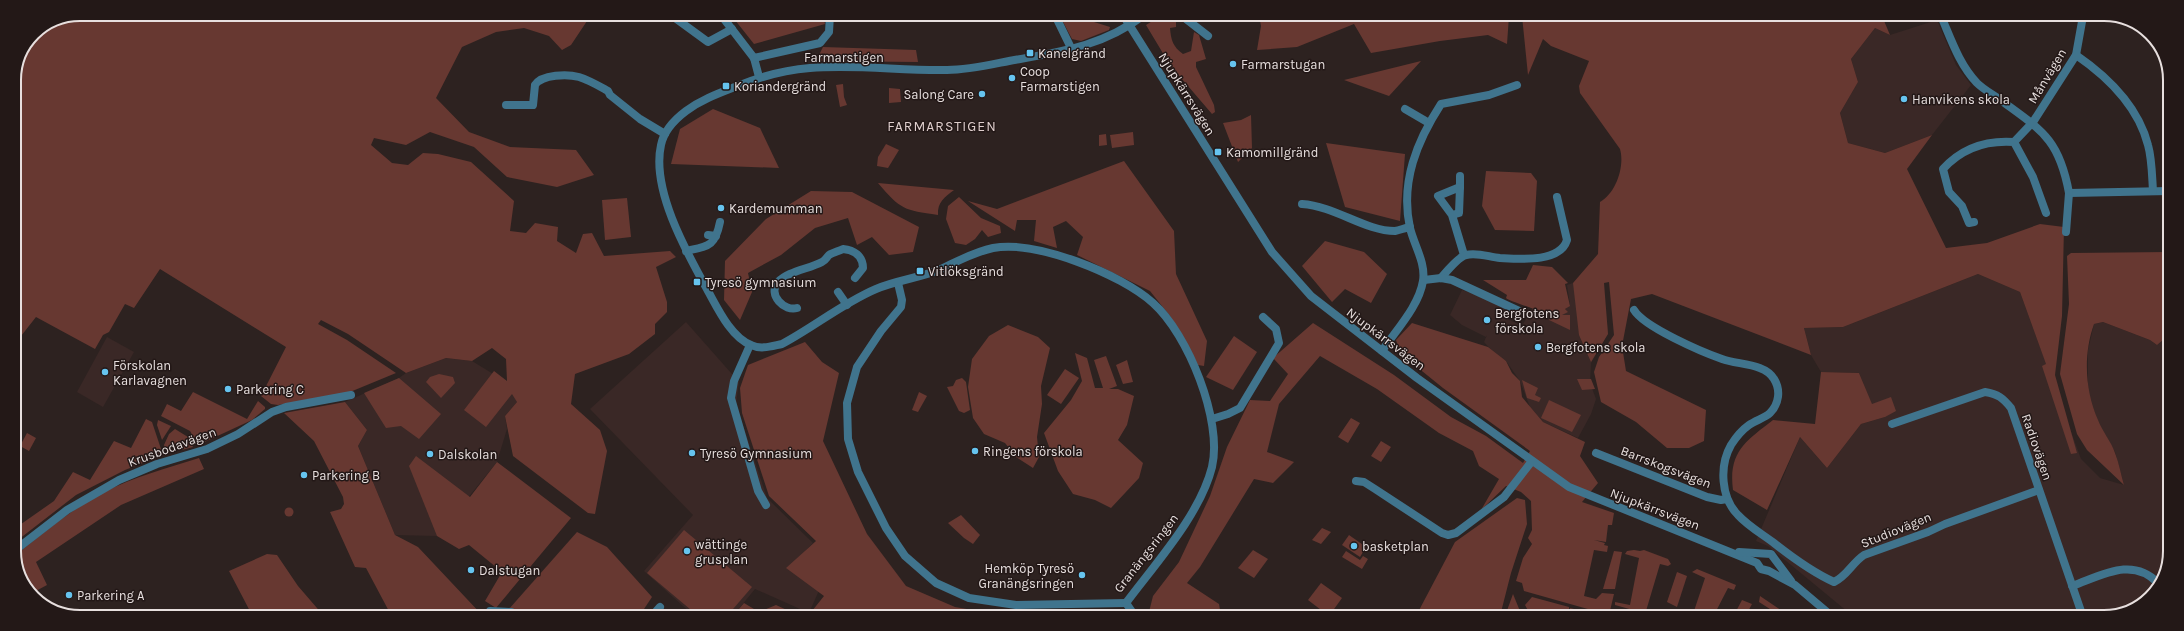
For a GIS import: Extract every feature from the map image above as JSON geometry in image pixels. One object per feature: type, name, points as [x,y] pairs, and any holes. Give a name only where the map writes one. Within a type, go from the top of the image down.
[{"type":"street","points":[[679,21],[708,42],[732,29]]},
{"type":"street","points":[[726,21],[754,58],[759,77]]},
{"type":"street","points":[[754,58],[820,43],[829,32],[830,21]]},
{"type":"street","points":[[1058,21],[1072,50]]},
{"type":"street","name":"Njupkärrsvägen","points":[[1127,21],[1272,252],[1311,296],[1382,351],[1548,474],[1585,494],[1734,552],[1758,563],[1761,569],[1769,571],[1795,585]]},
{"type":"street","points":[[1130,25],[1136,21]]},
{"type":"street","points":[[1189,21],[1208,36]]},
{"type":"street","points":[[1943,21],[1960,61],[1977,83],[2033,122],[2052,142],[2062,162],[2068,193],[2066,232]]},
{"type":"street","name":"Månvägen","points":[[2014,142],[2033,122],[2076,55],[2082,21]]},
{"type":"street","name":"Farmarstigen","points":[[750,345],[724,321],[675,229],[661,178],[660,158],[665,134],[673,122],[701,101],[759,77],[821,67],[950,70],[1072,50],[1103,40],[1130,25]]},
{"type":"street","points":[[2076,55],[2094,67],[2113,86],[2140,120],[2149,146],[2153,191]]},
{"type":"street","points":[[506,105],[534,105],[534,86],[539,80],[551,77],[579,77],[608,91],[610,95],[640,119],[665,134]]},
{"type":"street","points":[[1382,351],[1418,296],[1424,280],[1422,263],[1410,227],[1408,191],[1416,148],[1441,104],[1490,95],[1517,85]]},
{"type":"street","points":[[1405,109],[1429,123]]},
{"type":"street","points":[[1972,223],[1962,206],[1949,192],[1943,169],[1954,158],[1973,146],[1991,142],[2014,142],[2032,178],[2046,213]]},
{"type":"street","points":[[1452,215],[1459,213],[1460,176]]},
{"type":"street","points":[[1460,187],[1438,196],[1452,215],[1464,255]]},
{"type":"street","points":[[2068,193],[2163,191]]},
{"type":"street","points":[[1441,278],[1464,255],[1474,254],[1516,258],[1546,256],[1560,251],[1567,240],[1557,197]]},
{"type":"street","points":[[1302,204],[1323,207],[1380,228],[1396,231],[1410,227]]},
{"type":"street","points":[[686,251],[707,246],[714,241],[712,235],[720,222]]},
{"type":"street","name":"Granängsringen","points":[[1015,246],[1057,254],[1126,284],[1149,299],[1178,333],[1204,388],[1212,419],[1214,456],[1201,498],[1185,524],[1126,603],[1016,605],[969,598],[936,583],[906,556],[886,528],[858,472],[848,439],[847,403],[858,367],[881,331],[901,308],[902,300],[898,283],[942,268],[966,256],[993,248],[1015,246]]},
{"type":"street","points":[[797,308],[791,310],[786,308],[775,296],[774,290],[777,283],[787,276],[820,263],[829,256],[843,249],[856,253],[861,258],[863,268],[855,278]]},
{"type":"street","points":[[1424,280],[1441,278],[1452,280],[1519,311]]},
{"type":"street","points":[[766,505],[758,491],[731,398],[734,381],[750,345],[769,348],[782,344],[876,289],[898,283]]},
{"type":"street","points":[[838,292],[847,305]]},
{"type":"street","points":[[1634,310],[1638,317],[1675,338],[1721,359],[1761,368],[1768,372],[1775,380],[1778,395],[1775,406],[1770,413],[1749,425],[1738,435],[1729,449],[1723,477],[1727,499]]},
{"type":"street","points":[[1212,419],[1240,408],[1279,343],[1276,329],[1263,317]]},
{"type":"street","name":"Radiovägen","points":[[1892,424],[1985,392],[1996,394],[2011,408],[2081,610]]},
{"type":"street","name":"Krusbodavägen","points":[[21,546],[68,510],[119,480],[162,463],[207,449],[238,434],[272,412],[286,407],[351,395]]},
{"type":"street","name":"Barrskogsvägen","points":[[1596,453],[1707,497],[1721,500],[1727,499]]},
{"type":"street","points":[[1356,481],[1364,482],[1442,533],[1448,535],[1456,533],[1504,497],[1532,461]]},
{"type":"street","name":"Studiovägen","points":[[1727,499],[1737,515],[1816,574],[1834,582],[1841,579],[1856,560],[1864,555],[2039,490]]},
{"type":"street","points":[[1758,563],[1770,557],[1777,546]]},
{"type":"street","name":"Njupkärrsvägen","points":[[1734,552],[1770,557],[1795,585],[1825,610]]},
{"type":"street","points":[[1769,571],[1774,567],[1770,557]]},
{"type":"street","points":[[2072,586],[2105,573],[2124,568],[2140,571],[2155,581]]},
{"type":"street","points":[[1126,603],[1131,610]]},
{"type":"shaded area","points":[[587,21],[571,45],[562,50],[549,36],[524,28],[496,32],[462,47],[436,98],[469,132],[510,147],[576,150],[594,175],[557,187],[507,177],[474,147],[430,132],[406,145],[374,138],[371,145],[392,163],[408,165],[423,153],[438,154],[471,162],[514,201],[510,231],[526,233],[535,223],[558,227],[557,241],[576,253],[583,234],[592,233],[604,256],[670,251],[676,257],[656,267],[667,302],[667,312],[655,324],[655,334],[629,354],[575,374],[571,404],[600,430],[607,451],[595,514],[588,513],[513,456],[505,416],[517,402],[512,394],[486,427],[464,410],[494,371],[507,381],[506,359],[492,348],[472,361],[446,358],[406,373],[348,334],[321,320],[318,324],[347,340],[396,373],[350,392],[278,405],[271,404],[261,396],[286,347],[160,269],[134,308],[125,304],[109,332],[103,335],[95,349],[36,317],[21,336],[22,68],[25,57],[38,38],[57,25],[68,22]]},
{"type":"shaded area","points":[[736,21],[824,21],[825,24],[754,44]]},
{"type":"shaded area","points":[[1063,21],[1091,21],[1110,27],[1109,30],[1081,41],[1072,39]]},
{"type":"shaded area","points":[[1152,21],[1176,21],[1176,27],[1170,28],[1171,36],[1175,46],[1183,54],[1191,51],[1194,32],[1199,35],[1206,59],[1196,62],[1196,67],[1214,105],[1215,112],[1212,114],[1170,65],[1146,25]]},
{"type":"shaded area","points":[[1260,21],[1509,21],[1507,44],[1488,35],[1440,41],[1371,53],[1354,24],[1297,47],[1257,50],[1261,26]]},
{"type":"shaded area","points":[[1523,21],[1884,21],[1890,35],[1875,28],[1851,59],[1858,82],[1840,113],[1848,143],[1885,153],[1932,135],[1907,169],[1946,248],[1987,243],[2040,224],[2064,227],[2062,316],[2055,375],[2077,453],[2071,454],[2042,366],[2046,364],[2020,292],[1978,274],[1843,327],[1804,328],[1811,355],[1652,294],[1631,299],[1622,346],[1626,371],[1706,410],[1704,441],[1689,448],[1667,448],[1636,422],[1601,402],[1594,372],[1599,357],[1614,335],[1609,282],[1604,283],[1608,334],[1591,362],[1579,335],[1573,283],[1598,254],[1600,202],[1606,198],[1615,186],[1621,163],[1620,149],[1580,93],[1579,86],[1589,61],[1551,46],[1543,39],[1528,75]]},
{"type":"shaded area","name":"Hanvikens skola","points":[[1937,21],[1956,65],[1971,85],[1932,135],[1885,153],[1848,143],[1840,113],[1858,82],[1851,59],[1875,28],[1890,35]]},
{"type":"shaded area","points":[[823,47],[916,50],[918,62],[816,61]]},
{"type":"shaded area","points":[[1421,61],[1389,96],[1344,80]]},
{"type":"shaded area","points":[[843,84],[844,97],[847,105],[840,107],[836,85]]},
{"type":"shaded area","points":[[889,88],[900,89],[901,102],[889,103]]},
{"type":"shaded area","points":[[713,109],[760,128],[779,168],[671,164],[680,129]]},
{"type":"shaded area","points":[[1251,115],[1252,148],[1238,162],[1223,123],[1241,120]]},
{"type":"shaded area","points":[[1133,132],[1134,145],[1112,148],[1110,135]]},
{"type":"shaded area","points":[[1106,134],[1107,145],[1099,146],[1099,135]]},
{"type":"shaded area","points":[[1326,143],[1405,154],[1400,221],[1345,207]]},
{"type":"shaded area","points":[[886,144],[899,150],[888,168],[877,166],[878,157]]},
{"type":"shaded area","points":[[1124,161],[1174,231],[1176,274],[1207,341],[1204,366],[1198,365],[1170,316],[1150,291],[1077,255],[1083,237],[1066,221],[1053,227],[1057,248],[1034,241],[1036,220],[1017,220],[1015,231],[968,201],[997,209]]},
{"type":"shaded area","points":[[1486,171],[1531,173],[1537,181],[1534,231],[1495,230],[1482,206]]},
{"type":"shaded area","points":[[878,183],[954,190],[940,203],[938,215],[910,210],[898,204]]},
{"type":"shaded area","points":[[811,191],[852,192],[919,227],[913,252],[889,255],[872,237],[857,245],[848,218],[815,228],[781,255],[748,273],[752,292],[740,320],[724,300],[725,261],[766,219]]},
{"type":"shaded area","points":[[959,197],[981,218],[1000,226],[1001,233],[988,237],[982,230],[975,239],[966,245],[955,243],[946,219],[948,206]]},
{"type":"shaded area","points":[[627,198],[631,237],[605,240],[602,200]]},
{"type":"shaded area","points":[[1325,241],[1364,252],[1387,274],[1371,303],[1345,289],[1332,302],[1302,266]]},
{"type":"shaded area","points":[[2163,252],[2163,340],[2157,345],[2150,340],[2103,322],[2094,324],[2090,336],[2087,373],[2090,397],[2100,424],[2115,453],[2124,485],[2087,450],[2077,434],[2060,374],[2069,304],[2067,256],[2071,253]]},
{"type":"shaded area","points":[[1533,265],[1552,267],[1568,283],[1565,284],[1570,306],[1565,309],[1568,312],[1562,315],[1570,315],[1570,330],[1549,320],[1552,313],[1549,314],[1508,299],[1506,298],[1507,295],[1483,280],[1526,280]]},
{"type":"shaded area","points":[[1978,274],[2020,292],[2081,459],[2100,478],[2124,485],[2115,452],[2098,422],[2088,395],[2088,350],[2094,324],[2103,322],[2150,340],[2157,345],[2163,340],[2163,551],[2159,574],[2146,593],[2123,607],[2104,610],[1846,610],[1768,546],[1756,541],[1800,437],[1827,468],[1861,424],[1885,417],[1872,405],[1859,373],[1821,372],[1811,355],[1804,328],[1843,327]]},
{"type":"shaded area","name":"Bergfotens skola","points":[[1573,283],[1603,283],[1608,333],[1591,363],[1590,383],[1596,399],[1591,414],[1578,438],[1543,422],[1530,407],[1520,381],[1506,361],[1496,355],[1484,342],[1487,335],[1486,337],[1462,325],[1450,315],[1462,290],[1485,298],[1505,309],[1499,315],[1522,326],[1533,307],[1544,312],[1567,312],[1565,309],[1570,305],[1567,285]]},
{"type":"shaded area","name":"Tyresö Gymnasium","points":[[686,322],[739,382],[736,404],[767,498],[813,543],[793,563],[821,586],[810,610],[802,610],[755,589],[738,610],[687,610],[644,571],[693,515],[590,409]]},
{"type":"shaded area","points":[[1313,323],[1394,375],[1451,417],[1486,436],[1523,463],[1530,451],[1443,388],[1396,350],[1398,346],[1396,340],[1412,323],[1488,347],[1506,361],[1512,373],[1520,381],[1522,397],[1543,422],[1585,442],[1580,456],[1598,483],[1582,502],[1614,513],[1612,525],[1608,525],[1606,542],[1594,540],[1605,543],[1604,545],[1608,546],[1607,552],[1594,550],[1584,596],[1596,599],[1602,593],[1614,594],[1610,610],[1591,610],[1524,591],[1522,583],[1516,581],[1523,558],[1532,544],[1528,538],[1532,530],[1531,501],[1521,492],[1506,486],[1481,510],[1499,479],[1479,466],[1473,451],[1439,433],[1377,389],[1320,356],[1279,404],[1267,452],[1294,462],[1273,483],[1254,479],[1200,567],[1187,583],[1219,604],[1220,610],[1150,610],[1153,596],[1179,562],[1210,496],[1227,447],[1250,400],[1270,401],[1288,374],[1273,358]]},
{"type":"shaded area","points":[[1008,325],[1038,337],[1050,348],[1041,386],[1042,404],[1037,437],[1039,457],[1033,468],[1016,457],[1005,443],[984,434],[973,418],[968,387],[972,359],[989,336]]},
{"type":"shaded area","points":[[1234,336],[1257,352],[1233,390],[1206,377]]},
{"type":"shaded area","name":"Förskolan Karlavagnen","points":[[107,337],[134,352],[103,407],[77,392]]},
{"type":"shaded area","points":[[805,342],[822,362],[839,373],[823,441],[867,534],[906,586],[955,607],[973,610],[813,610],[824,596],[786,568],[816,541],[769,496],[742,413],[740,388],[748,365]]},
{"type":"shaded area","points":[[1075,353],[1087,358],[1095,388],[1103,388],[1094,360],[1106,356],[1117,386],[1109,389],[1118,389],[1134,396],[1127,425],[1118,440],[1143,463],[1139,478],[1111,508],[1095,500],[1073,494],[1058,471],[1044,433],[1071,400],[1082,381]]},
{"type":"shaded area","name":"Dalskolan","points":[[446,358],[472,361],[516,388],[517,402],[505,416],[507,429],[497,462],[437,536],[395,535],[358,446],[367,430],[345,402],[399,378],[406,373]]},
{"type":"shaded area","points":[[1127,360],[1133,382],[1123,384],[1116,365]]},
{"type":"shaded area","points":[[1065,369],[1079,378],[1061,404],[1047,395]]},
{"type":"shaded area","points":[[1821,372],[1859,373],[1872,404],[1891,397],[1896,411],[1885,417],[1861,424],[1827,468],[1800,437],[1767,510],[1733,490],[1733,466],[1736,457],[1747,441],[1773,420],[1815,424]]},
{"type":"shaded area","points":[[439,374],[453,377],[455,383],[441,398],[426,382],[430,377]]},
{"type":"shaded area","points":[[399,378],[441,414],[419,439],[401,426],[386,428],[364,393]]},
{"type":"shaded area","points":[[962,378],[966,382],[970,410],[964,413],[959,411],[947,387],[953,386],[956,380]]},
{"type":"shaded area","points":[[1577,379],[1591,379],[1595,389],[1582,390]]},
{"type":"shaded area","points":[[1522,380],[1538,388],[1535,395],[1541,398],[1539,402],[1527,398]]},
{"type":"shaded area","points":[[193,392],[247,419],[258,401],[265,407],[265,409],[252,420],[198,445],[190,431],[161,416],[167,404],[181,411]]},
{"type":"shaded area","points":[[919,392],[927,396],[918,412],[912,410]]},
{"type":"shaded area","points":[[1549,400],[1581,415],[1572,432],[1541,418]]},
{"type":"shaded area","points":[[345,402],[367,430],[358,446],[395,535],[418,547],[477,610],[388,610],[366,568],[355,567],[330,512],[341,509],[344,504],[343,497],[314,441],[284,413]]},
{"type":"shaded area","points":[[1351,418],[1360,423],[1348,443],[1338,437]]},
{"type":"shaded area","points":[[146,419],[152,422],[163,455],[125,470],[76,495],[21,538],[21,524],[54,501],[73,472],[90,480],[114,441],[131,448]]},
{"type":"shaded area","points":[[158,420],[171,426],[162,440],[157,425]]},
{"type":"shaded area","points":[[175,429],[188,437],[193,447],[182,450],[180,445],[165,450],[164,445],[169,434]]},
{"type":"shaded area","points":[[27,433],[36,438],[29,451],[21,447]]},
{"type":"shaded area","points":[[1381,441],[1391,447],[1381,462],[1371,456]]},
{"type":"shaded area","points":[[416,456],[470,497],[497,462],[571,518],[496,608],[485,601],[502,572],[469,545],[459,549],[437,536],[409,466]]},
{"type":"shaded area","points":[[199,458],[204,469],[121,505],[36,562],[47,585],[37,591],[33,587],[24,570],[21,551],[69,514],[104,492],[139,477]]},
{"type":"shaded area","points":[[1517,498],[1525,500],[1527,524],[1511,573],[1502,610],[1419,610],[1455,542]]},
{"type":"shaded area","points":[[289,507],[294,512],[289,517],[284,512]]},
{"type":"shaded area","points":[[961,515],[980,535],[973,544],[948,523]]},
{"type":"shaded area","points":[[1322,528],[1331,532],[1321,544],[1312,540]]},
{"type":"shaded area","name":"wättinge grusplan","points":[[684,530],[752,587],[732,610],[691,610],[647,573]]},
{"type":"shaded area","points":[[577,532],[607,547],[652,597],[643,610],[509,609]]},
{"type":"shaded area","name":"basketplan","points":[[1349,535],[1366,547],[1360,557],[1342,545]]},
{"type":"shaded area","points":[[1253,550],[1268,559],[1254,578],[1238,568]]},
{"type":"shaded area","points":[[1644,550],[1668,559],[1671,564],[1668,566],[1660,564],[1646,610],[1633,610],[1615,605],[1615,602],[1630,605],[1639,558],[1625,554],[1627,551]]},
{"type":"shaded area","points":[[1346,551],[1360,560],[1363,556],[1368,559],[1362,569],[1342,557]]},
{"type":"shaded area","points":[[1614,551],[1622,552],[1615,589],[1603,589]]},
{"type":"shaded area","points":[[267,554],[277,555],[298,586],[319,610],[249,610],[229,571]]},
{"type":"shaded area","points":[[1697,569],[1736,585],[1734,590],[1728,588],[1717,610],[1694,610],[1705,578],[1692,572]]},
{"type":"shaded area","points":[[1677,572],[1687,576],[1677,607],[1667,602]]},
{"type":"shaded area","points":[[1321,583],[1342,598],[1333,610],[1321,610],[1308,600]]},
{"type":"shaded area","points":[[1513,594],[1520,610],[1507,610]]},
{"type":"shaded area","points":[[1760,596],[1781,610],[1769,610],[1759,602]]},
{"type":"shaded area","points":[[1532,597],[1569,607],[1569,610],[1528,610],[1525,605]]},
{"type":"shaded area","points":[[1742,600],[1752,604],[1749,610],[1737,610]]},
{"type":"shaded area","points":[[744,603],[756,610],[738,610]]},
{"type":"shaded area","points":[[776,605],[787,610],[764,610]]},
{"type":"place","name":"Kanelgränd","points":[[1030,53]]},
{"type":"place","name":"Farmarstugan","points":[[1233,64]]},
{"type":"place","name":"Coop Farmarstigen","points":[[1012,78]]},
{"type":"place","name":"Koriandergränd","points":[[726,86]]},
{"type":"place","name":"Salong Care","points":[[982,94]]},
{"type":"place","name":"Hanvikens skola","points":[[1904,99]]},
{"type":"place","name":"Kamomillgränd","points":[[1218,152]]},
{"type":"place","name":"Kardemumman","points":[[721,208]]},
{"type":"place","name":"Vitlöksgränd","points":[[920,271]]},
{"type":"place","name":"Tyresö gymnasium","points":[[697,282]]},
{"type":"place","name":"Bergfotens förskola","points":[[1487,320]]},
{"type":"place","name":"Bergfotens skola","points":[[1538,347]]},
{"type":"place","name":"Förskolan Karlavagnen","points":[[105,372]]},
{"type":"place","name":"Parkering C","points":[[228,389]]},
{"type":"place","name":"Ringens förskola","points":[[975,451]]},
{"type":"place","name":"Tyresö Gymnasium","points":[[692,453]]},
{"type":"place","name":"Dalskolan","points":[[430,454]]},
{"type":"place","name":"Parkering B","points":[[304,475]]},
{"type":"place","name":"basketplan","points":[[1354,546]]},
{"type":"place","name":"wättinge grusplan","points":[[687,551]]},
{"type":"place","name":"Dalstugan","points":[[471,570]]},
{"type":"place","name":"Hemköp Tyresö Granängsringen","points":[[1082,575]]},
{"type":"place","name":"Parkering A","points":[[69,595]]},
{"type":"district","name":"FARMARSTIGEN","points":[[942,126]]}]
